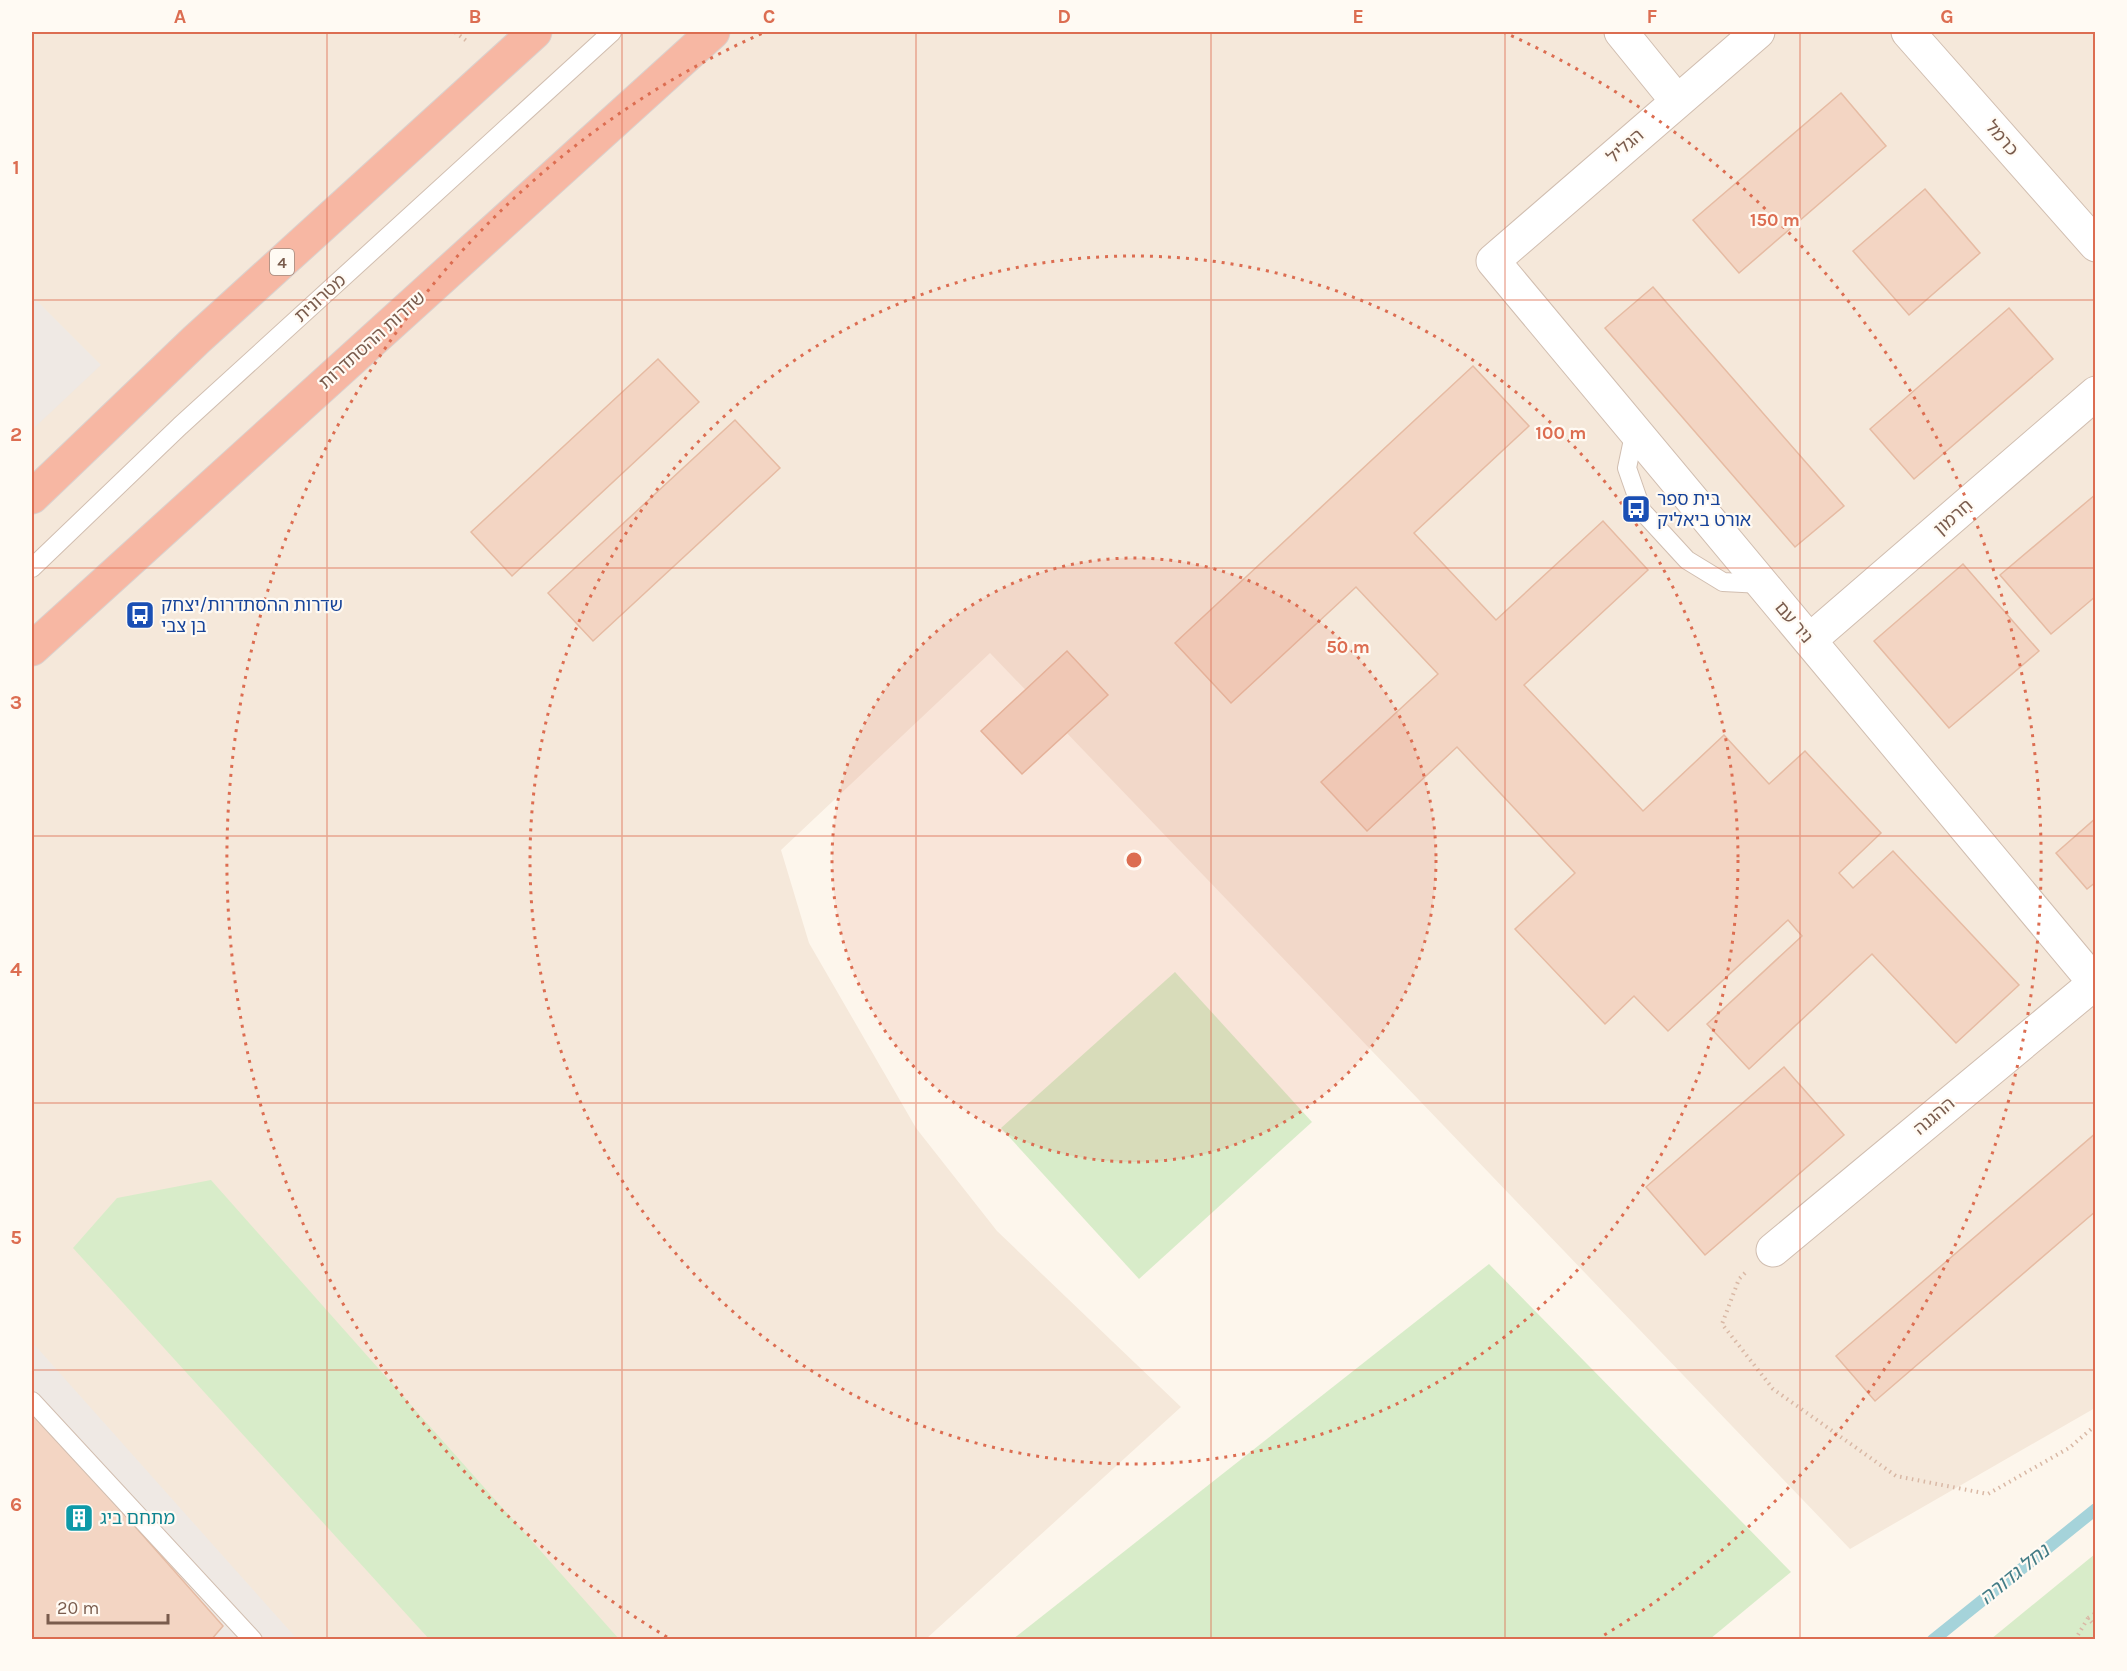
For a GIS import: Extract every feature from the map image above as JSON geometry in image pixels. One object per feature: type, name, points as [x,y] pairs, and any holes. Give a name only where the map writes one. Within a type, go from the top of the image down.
[{"type":"highway","name":"4","points":[[32,497],[196,340],[535,32]]},
{"type":"highway","name":"שדרות ההסתדרות","points":[[32,649],[713,32]]},
{"type":"street","points":[[1621,32],[1677,100]]},
{"type":"street","name":"הגליל","points":[[1493,261],[1758,32]]},
{"type":"street","name":"כרמל","points":[[1908,32],[2096,245]]},
{"type":"street","name":"ניר עם","points":[[1493,261],[2095,982]]},
{"type":"street","name":"חרמון","points":[[1810,640],[2096,393]]},
{"type":"street","name":"ההגנה","points":[[1773,1250],[2095,982]]},
{"type":"lane","name":"מטרונית","points":[[32,568],[180,426],[612,32]]},
{"type":"lane","points":[[1635,430],[1627,468],[1642,511],[1687,560],[1723,582],[1762,584]]},
{"type":"lane","points":[[32,1401],[253,1640]]},
{"type":"path","points":[[1773,1250],[1739,1279],[1722,1324],[1773,1389],[1896,1476],[1988,1494],[2069,1448],[2096,1425]]},
{"type":"path","points":[[2075,1640],[2088,1618],[2096,1613]]},
{"type":"path","points":[[2088,1618],[2096,1627]]},
{"type":"shaded area","points":[[32,32],[2095,32],[2095,1408],[1850,1549],[990,653],[781,850],[809,943],[916,1128],[997,1231],[1181,1407],[926,1639],[32,1640]]},
{"type":"shaded area","points":[[32,296],[101,365],[32,430]]},
{"type":"shaded area","points":[[32,1342],[297,1639],[32,1639]]},
{"type":"green space","points":[[1175,972],[1312,1122],[1139,1279],[1001,1128]]},
{"type":"green space","points":[[211,1180],[619,1639],[429,1639],[73,1248],[117,1198]]},
{"type":"green space","points":[[1489,1264],[1791,1572],[1710,1639],[1013,1639]]},
{"type":"green space","points":[[2095,1554],[2095,1639],[1991,1639]]},
{"type":"building","points":[[1841,93],[1886,146],[1739,273],[1693,220]]},
{"type":"building","points":[[1925,189],[1980,253],[1909,315],[1853,251]]},
{"type":"building","points":[[1653,287],[1844,506],[1795,547],[1605,328]]},
{"type":"building","points":[[2009,308],[2053,359],[1914,479],[1870,429]]},
{"type":"building","points":[[658,359],[699,402],[512,576],[471,532]]},
{"type":"building","points":[[1473,366],[1529,426],[1414,533],[1496,620],[1603,521],[1648,570],[1524,685],[1643,811],[1724,735],[1769,784],[1805,751],[1881,833],[1839,873],[1853,888],[1893,851],[2019,985],[1956,1043],[1872,954],[1749,1069],[1707,1024],[1802,936],[1788,920],[1668,1031],[1634,996],[1605,1024],[1515,929],[1575,873],[1457,747],[1367,831],[1321,782],[1438,674],[1356,587],[1231,703],[1175,643]]},
{"type":"building","points":[[735,420],[780,468],[593,641],[548,593]]},
{"type":"building","points":[[2096,494],[2096,596],[2051,634],[2000,575]]},
{"type":"building","points":[[1963,564],[2039,651],[1949,728],[1874,641]]},
{"type":"building","points":[[1067,651],[1108,695],[1022,774],[981,731]]},
{"type":"building","points":[[2096,818],[2096,882],[2087,889],[2056,853]]},
{"type":"building","points":[[1784,1067],[1844,1135],[1705,1255],[1646,1187]]},
{"type":"building","points":[[2096,1133],[2096,1211],[1875,1401],[1836,1356]]},
{"type":"building","name":"מתחם ביג","points":[[32,1410],[223,1626],[211,1640],[32,1640]]},
{"type":"waterway","name":"נחל גדורה","points":[[1933,1640],[2096,1509]]},
{"type":"place","name":"בית ספר אורט ביאליק","points":[[1636,509]]},
{"type":"place","name":"שדרות ההסתדרות/יצחק בן צבי","points":[[140,615]]},
{"type":"place","name":"מתחם ביג","points":[[79,1518]]}]
